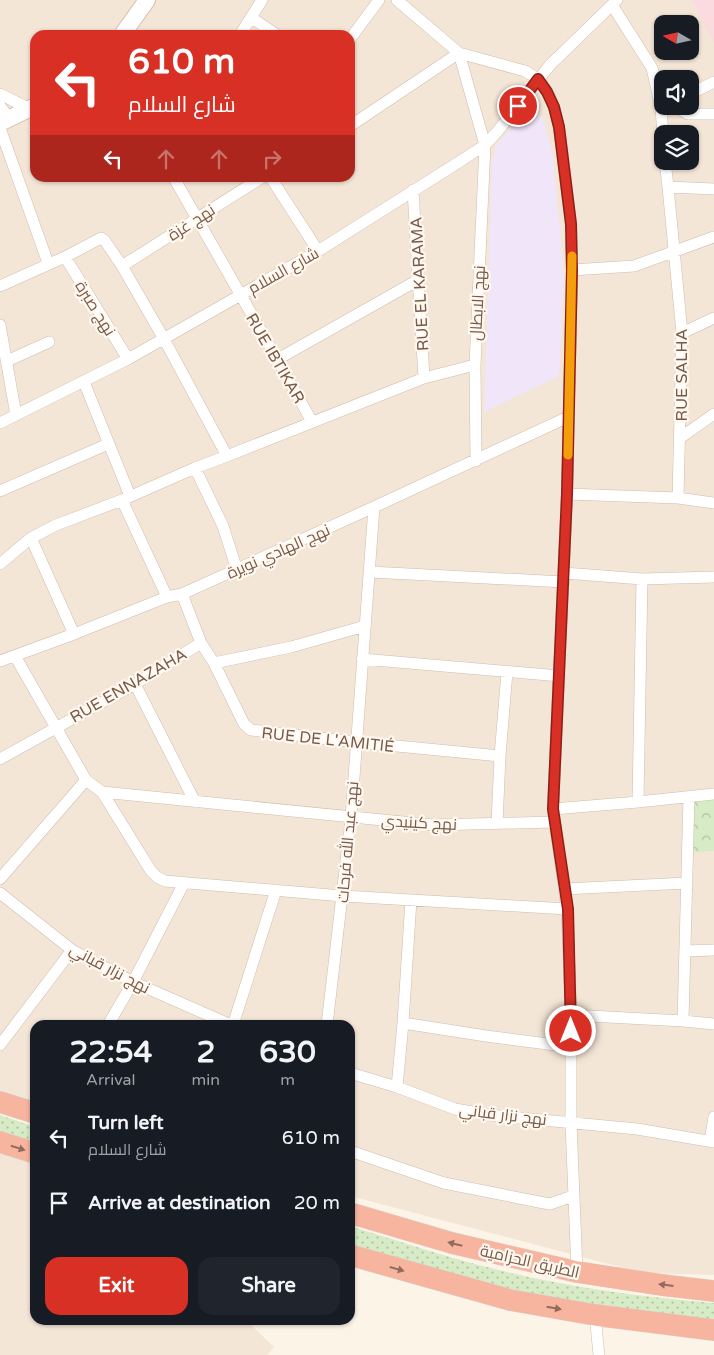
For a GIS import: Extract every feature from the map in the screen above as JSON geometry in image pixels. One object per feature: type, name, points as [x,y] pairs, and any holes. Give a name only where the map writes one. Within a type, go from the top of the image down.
[{"type":"highway","points":[[0,1102],[30,1111]]},
{"type":"highway","points":[[0,1142],[30,1151]]},
{"type":"highway","name":"الطريق الحزامية","points":[[355,1214],[452,1243],[576,1272],[714,1291]]},
{"type":"highway","points":[[355,1256],[510,1300],[595,1315],[714,1330]]},
{"type":"main road","points":[[125,30],[142,3]]},
{"type":"main road","points":[[2,119],[30,109]]},
{"type":"street","points":[[244,30],[262,0]]},
{"type":"street","points":[[355,32],[379,0]]},
{"type":"street","points":[[397,0],[459,53],[525,71],[538,79],[554,107],[559,127],[571,224],[572,270],[567,494],[553,809],[568,909],[571,1014],[571,1122],[576,1272]]},
{"type":"street","points":[[614,3],[652,68],[654,75]]},
{"type":"street","name":"شارع السلام","points":[[0,423],[128,359],[318,251],[484,145],[497,132],[538,79],[614,3]]},
{"type":"street","points":[[252,18],[270,30]]},
{"type":"street","points":[[355,123],[459,53]]},
{"type":"street","name":"نهج الابطال","points":[[459,53],[484,145],[475,365],[476,461]]},
{"type":"street","points":[[699,90],[714,82]]},
{"type":"street","points":[[0,94],[30,107]]},
{"type":"street","points":[[699,114],[714,114]]},
{"type":"street","points":[[2,119],[48,263]]},
{"type":"street","name":"RUE SALHA","points":[[667,170],[682,333],[678,498]]},
{"type":"street","name":"RUE IBTIKAR","points":[[176,182],[312,422]]},
{"type":"street","name":"نهج غزة","points":[[122,266],[255,182]]},
{"type":"street","points":[[274,182],[318,251]]},
{"type":"street","points":[[668,187],[714,189]]},
{"type":"street","name":"RUE EL KARAMA","points":[[413,190],[424,378]]},
{"type":"street","points":[[572,270],[634,266],[714,237]]},
{"type":"street","points":[[0,286],[65,257],[101,238],[122,266],[227,456]]},
{"type":"street","name":"نهج صبرة","points":[[65,257],[128,359]]},
{"type":"street","points":[[278,359],[418,280]]},
{"type":"street","points":[[682,333],[714,318]]},
{"type":"street","points":[[0,325],[16,415]]},
{"type":"street","points":[[7,361],[49,342]]},
{"type":"street","points":[[0,564],[31,538],[65,520],[126,498],[195,468],[424,378],[475,365]]},
{"type":"street","points":[[84,382],[108,444],[119,466],[126,498],[167,597]]},
{"type":"street","points":[[680,438],[714,414]]},
{"type":"street","points":[[476,461],[568,417]]},
{"type":"street","points":[[0,491],[108,444]]},
{"type":"street","name":"نهج الهادي نويرة","points":[[182,594],[476,461]]},
{"type":"street","points":[[195,468],[223,526],[237,570]]},
{"type":"street","points":[[567,494],[678,498],[714,502]]},
{"type":"street","name":"نهج عبد الله فرحات","points":[[328,1020],[351,818],[374,507]]},
{"type":"street","points":[[31,538],[74,634]]},
{"type":"street","points":[[370,572],[564,578],[642,579],[714,577]]},
{"type":"street","points":[[638,802],[642,579]]},
{"type":"street","points":[[0,661],[167,597],[182,594]]},
{"type":"street","name":"RUE DE L'AMITIÉ","points":[[182,594],[201,643],[214,664],[244,724],[251,730],[500,756]]},
{"type":"street","points":[[214,664],[291,647],[365,626]]},
{"type":"street","name":"RUE ENNAZAHA","points":[[0,759],[135,684],[201,643]]},
{"type":"street","points":[[15,656],[86,780],[102,792],[151,871],[165,881],[343,896],[568,909]]},
{"type":"street","points":[[362,659],[560,676]]},
{"type":"street","points":[[497,824],[507,672]]},
{"type":"street","points":[[135,684],[195,802]]},
{"type":"street","points":[[0,879],[86,780]]},
{"type":"street","name":"نهج كينيدي","points":[[102,792],[433,825],[554,822]]},
{"type":"street","points":[[553,809],[714,794]]},
{"type":"street","points":[[683,1021],[689,797]]},
{"type":"street","points":[[564,889],[687,882]]},
{"type":"street","points":[[111,1020],[133,982],[184,883]]},
{"type":"street","points":[[234,1020],[276,890]]},
{"type":"street","name":"نهج نزار قباني","points":[[0,893],[72,950],[133,982],[220,1020]]},
{"type":"street","points":[[397,1087],[411,900]]},
{"type":"street","points":[[0,1045],[72,950]]},
{"type":"street","points":[[686,950],[714,950]]},
{"type":"street","points":[[571,1014],[714,1024]]},
{"type":"street","points":[[403,1023],[571,1047]]},
{"type":"street","name":"نهج نزار قباني","points":[[355,1074],[463,1110],[489,1115],[637,1129],[712,1141]]},
{"type":"street","points":[[712,1141],[714,1118]]},
{"type":"street","points":[[355,1153],[444,1183],[539,1202],[550,1204],[573,1196]]},
{"type":"street","points":[[595,1315],[599,1355]]},
{"type":"shaded area","points":[[0,0],[714,0],[714,1275],[643,1273],[355,1197],[355,1020],[30,1020],[30,1100],[0,1091]]},
{"type":"shaded area","points":[[692,0],[714,0],[714,43],[704,25]]},
{"type":"shaded area","points":[[533,113],[543,118],[553,157],[564,277],[559,376],[484,412],[492,160],[496,147],[502,138],[523,116]]},
{"type":"shaded area","points":[[0,1152],[30,1162],[30,1325],[251,1325],[274,1347],[267,1355],[0,1355]]},
{"type":"green space","points":[[714,799],[714,851],[694,852],[689,801]]},
{"type":"green space","points":[[0,1115],[30,1125],[30,1145],[0,1136]]},
{"type":"green space","points":[[355,1228],[446,1256],[529,1277],[608,1291],[714,1303],[714,1324],[554,1302],[355,1249]]},
{"type":"slow traffic","points":[[568,455],[572,256]]},
{"type":"route","points":[[518,106],[538,79],[554,107],[559,127],[571,224],[572,270],[567,494],[553,809],[568,909],[571,1031]]}]
